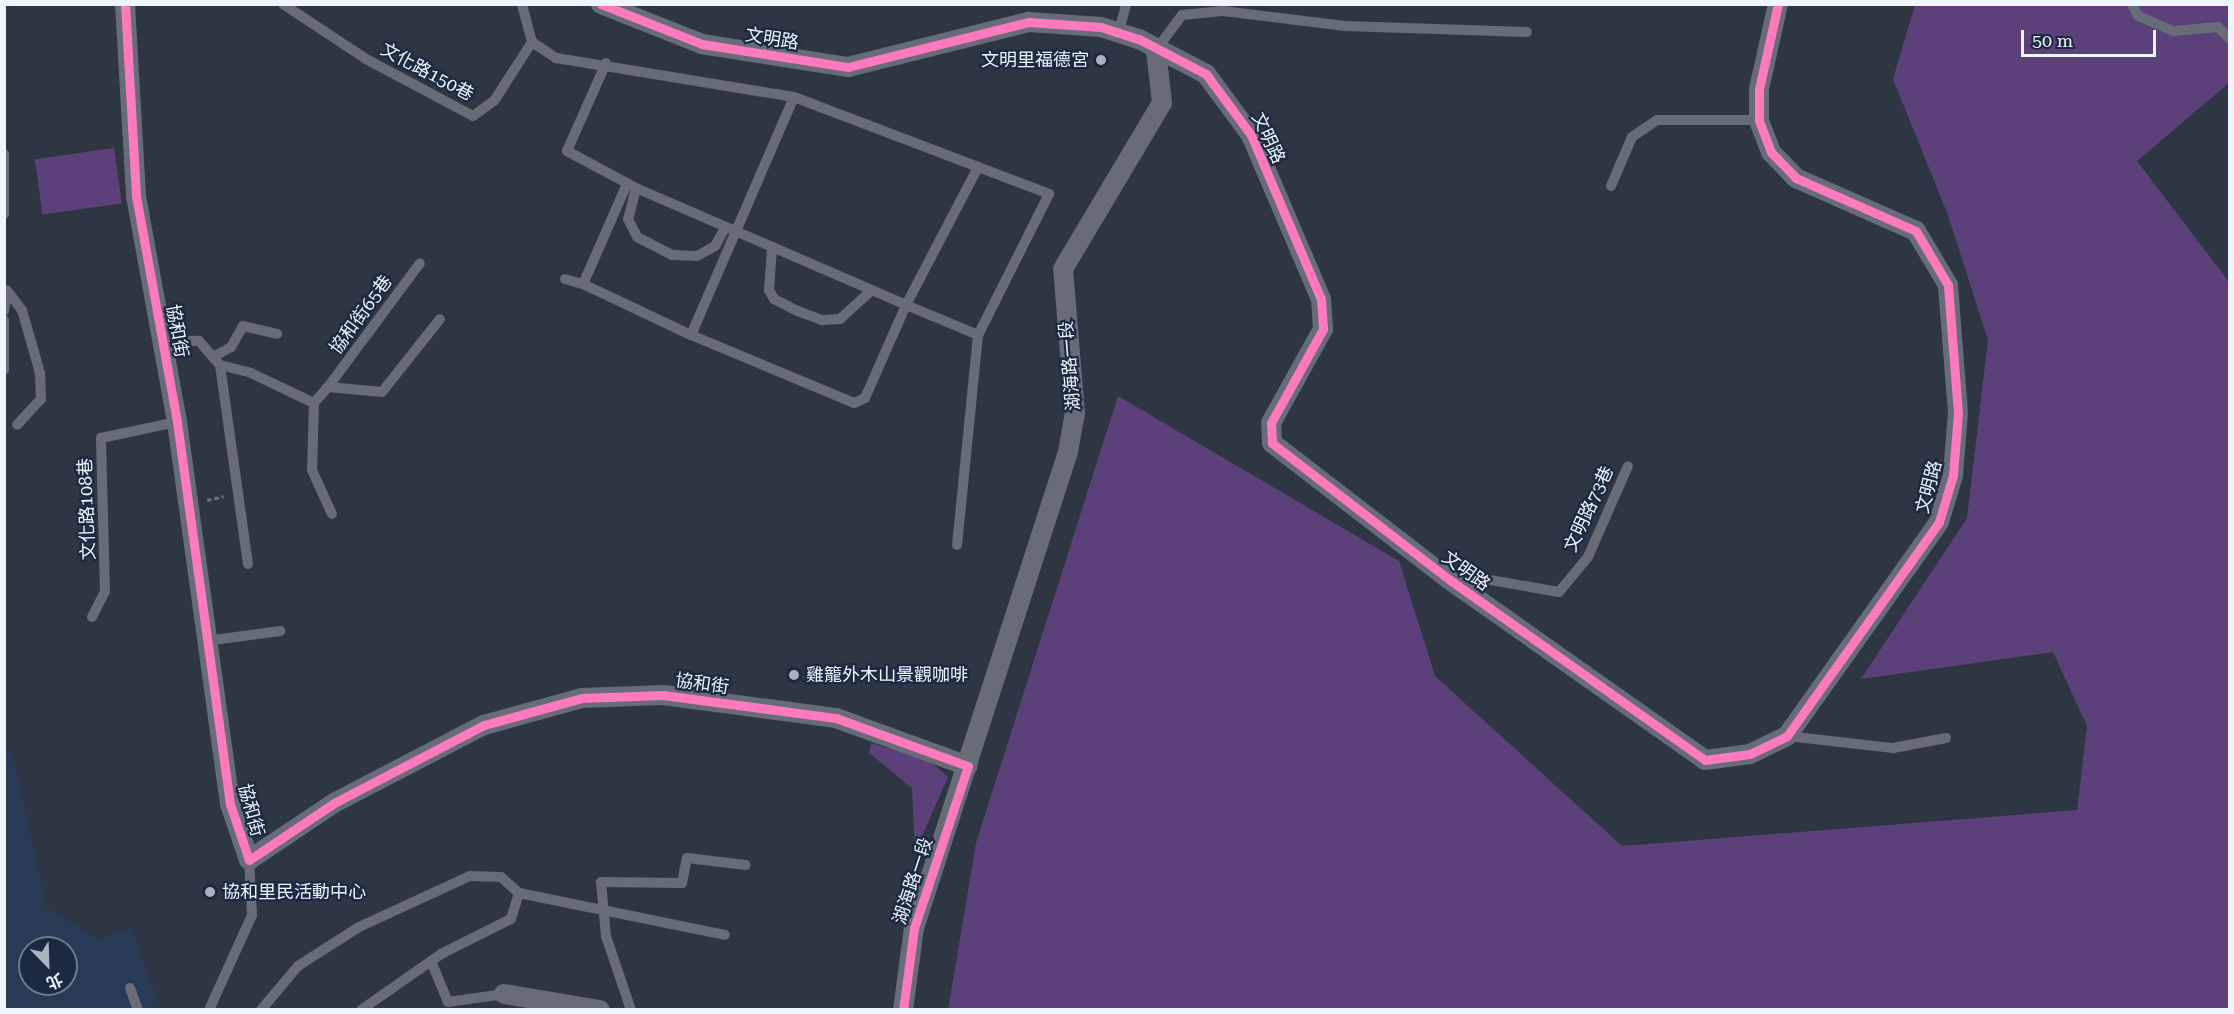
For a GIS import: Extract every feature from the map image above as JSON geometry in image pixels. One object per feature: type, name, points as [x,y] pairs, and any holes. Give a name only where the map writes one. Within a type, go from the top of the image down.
[{"type":"street","name":"協和街","points":[[125,4],[136,196],[177,422],[184,506],[230,804],[249,860],[334,803],[484,725],[582,698],[663,696],[836,718],[968,766]]},
{"type":"street","name":"文明路","points":[[601,4],[702,44],[848,67],[1029,22],[1119,31],[1206,74],[1238,112],[1321,299],[1323,330],[1271,423],[1272,443],[1450,580],[1705,760],[1750,754],[1787,736],[1939,522],[1953,475],[1958,413],[1948,285],[1936,258],[1916,231],[1796,178],[1771,152],[1759,120],[1759,89],[1778,4]]},
{"type":"street","name":"湖海路一段","points":[[903,1010],[914,928],[968,766],[1070,443],[1075,414],[1063,269],[1077,239],[1119,183],[1162,103],[1156,50]]},
{"type":"street","points":[[504,994],[600,1010]]},
{"type":"lane","name":"文化路150巷","points":[[283,4],[366,59],[473,116],[494,101],[532,42]]},
{"type":"lane","points":[[522,4],[532,42],[556,58],[606,63],[794,97],[1049,194],[978,335],[957,544]]},
{"type":"lane","points":[[1119,31],[1126,4]]},
{"type":"lane","points":[[2132,4],[2138,16],[2174,31],[2218,27],[2229,39]]},
{"type":"lane","points":[[1156,50],[1183,10],[1223,11],[1345,26],[1527,32]]},
{"type":"lane","points":[[606,63],[567,151],[632,186],[728,229],[978,335]]},
{"type":"lane","points":[[691,334],[728,229],[794,97]]},
{"type":"lane","points":[[1611,186],[1632,137],[1657,120],[1759,120]]},
{"type":"lane","points":[[4,153],[4,214]]},
{"type":"lane","points":[[566,279],[583,284],[691,334],[854,403],[864,398],[906,305],[978,167]]},
{"type":"lane","points":[[632,186],[628,219],[637,237],[672,255],[697,256],[716,246],[728,229]]},
{"type":"lane","points":[[583,284],[632,186]]},
{"type":"lane","points":[[772,248],[769,290],[774,299],[798,311],[822,320],[840,318],[872,290]]},
{"type":"lane","name":"協和街65巷","points":[[314,403],[420,263]]},
{"type":"lane","points":[[4,311],[7,290]]},
{"type":"lane","points":[[7,290],[22,310],[40,373],[41,399],[17,425]]},
{"type":"lane","points":[[328,387],[382,392],[440,319]]},
{"type":"lane","points":[[4,320],[4,370]]},
{"type":"lane","points":[[216,361],[231,347],[243,326],[277,334]]},
{"type":"lane","name":"協和街","points":[[162,342],[199,341],[216,361]]},
{"type":"lane","points":[[216,361],[251,373],[314,403],[312,470],[332,514]]},
{"type":"lane","points":[[216,361],[248,564]]},
{"type":"lane","name":"文化路108巷","points":[[92,617],[105,592],[100,438],[177,422]]},
{"type":"lane","name":"文明路73巷","points":[[1450,580],[1467,576],[1559,592],[1588,557],[1628,466]]},
{"type":"lane","points":[[206,641],[280,631]]},
{"type":"lane","points":[[1787,736],[1893,748],[1946,738]]},
{"type":"lane","points":[[631,1010],[601,911],[601,882],[682,883],[687,858],[746,865]]},
{"type":"lane","name":"協和街","points":[[209,1010],[252,915],[249,860]]},
{"type":"lane","points":[[261,1010],[298,966],[359,927],[460,880],[501,877],[519,893],[725,935]]},
{"type":"lane","points":[[361,1010],[431,961],[511,919],[519,893]]},
{"type":"lane","points":[[431,961],[448,1002],[504,994]]},
{"type":"lane","points":[[130,988],[138,1010]]},
{"type":"path","points":[[184,506],[237,493]]},
{"type":"shaded area","points":[[1915,5],[2229,5],[2229,83],[2137,161],[2229,282],[2229,1009],[948,1010],[976,843],[1118,396],[1399,561],[1435,676],[1622,846],[2077,810],[2087,726],[2053,652],[1861,679],[1967,518],[1988,340],[1948,215],[1893,79]]},
{"type":"shaded area","points":[[114,148],[122,203],[43,215],[35,159]]},
{"type":"shaded area","points":[[871,743],[930,761],[948,777],[915,852],[912,788],[869,753]]},
{"type":"shaded area","points":[[4,753],[13,753],[46,906],[99,940],[131,927],[161,1009],[5,1010]]},
{"type":"cycle path","points":[[125,4],[136,196],[177,422],[230,804],[249,860],[334,803],[484,725],[582,698],[663,695],[836,718],[968,766],[914,928],[903,1010]]},
{"type":"cycle path","points":[[601,4],[702,44],[848,67],[1029,22],[1101,27],[1139,39],[1206,74],[1251,135],[1321,299],[1323,329],[1271,423],[1272,443],[1450,580],[1705,760],[1750,754],[1787,736],[1939,522],[1953,475],[1958,413],[1948,285],[1916,231],[1796,178],[1771,152],[1759,120],[1759,89],[1778,4]]},
{"type":"place","name":"文明里福德宮","points":[[1101,60]]},
{"type":"place","name":"雞籠外木山景觀咖啡","points":[[794,675]]},
{"type":"place","name":"協和里民活動中心","points":[[210,892]]}]
